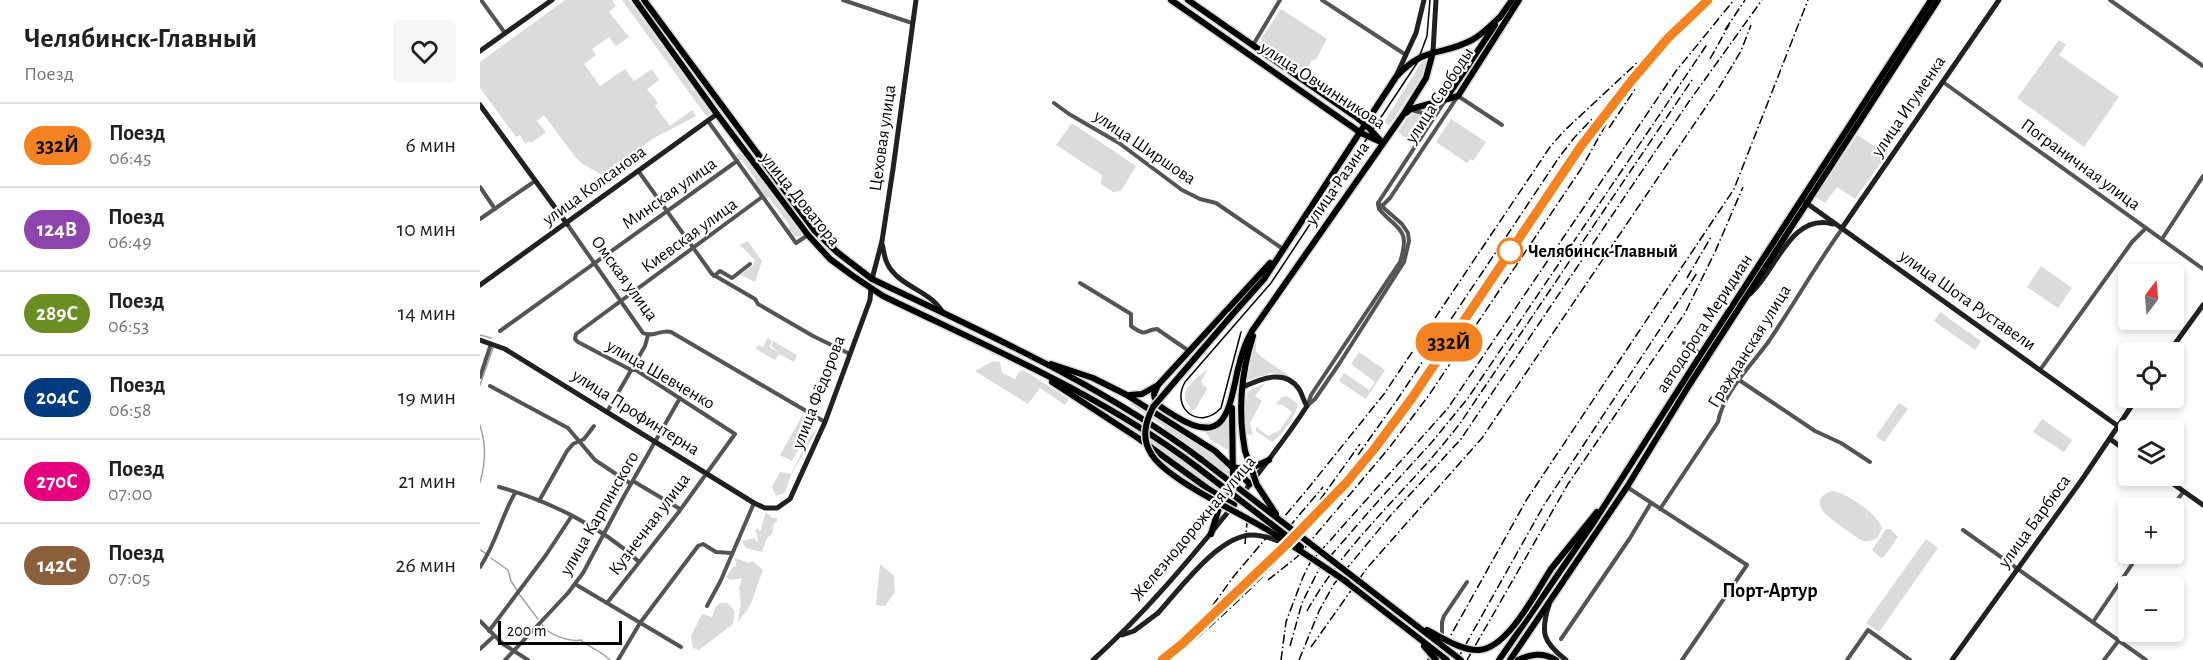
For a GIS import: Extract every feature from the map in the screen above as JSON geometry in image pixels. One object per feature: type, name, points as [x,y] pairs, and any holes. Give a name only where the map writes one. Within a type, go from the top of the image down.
[{"type":"main road","points":[[480,51],[552,0]]},
{"type":"main road","name":"улица Доватора","points":[[635,0],[808,235],[830,259],[884,296],[1032,369]]},
{"type":"main road","name":"улица Доватора","points":[[644,0],[814,230],[837,252],[872,279],[1034,358]]},
{"type":"main road","name":"Цеховая улица","points":[[872,279],[882,241],[916,0]]},
{"type":"main road","name":"улица Овчинникова","points":[[1171,0],[1361,133],[1383,143]]},
{"type":"main road","name":"улица Овчинникова","points":[[1188,0],[1366,125],[1383,143]]},
{"type":"main road","points":[[1396,77],[1416,33],[1424,0]]},
{"type":"main road","points":[[1433,52],[1436,0]]},
{"type":"main road","name":"улица Свободы","points":[[1447,97],[1512,0]]},
{"type":"main road","name":"улица Свободы","points":[[1458,96],[1519,0]]},
{"type":"main road","name":"автодорога Меридиан","points":[[1510,660],[1627,487],[1803,201],[1931,0]]},
{"type":"main road","name":"автодорога Меридиан","points":[[1499,660],[1566,566],[1701,354],[1938,0]]},
{"type":"main road","name":"улица Игуменка","points":[[1840,227],[1999,0]]},
{"type":"main road","name":"улица Разина","points":[[1347,582],[1298,549],[1169,472],[1154,458],[1146,442],[1147,421],[1159,399],[1264,279],[1396,77],[1413,60],[1473,40],[1501,16]]},
{"type":"main road","name":"улица Разина","points":[[1256,327],[1403,115],[1426,78],[1433,52]]},
{"type":"main road","points":[[1403,115],[1447,97],[1458,96]]},
{"type":"main road","name":"Омская улица","points":[[480,105],[567,224]]},
{"type":"main road","name":"улица Колсанова","points":[[480,285],[724,110]]},
{"type":"main road","name":"улица Шота Руставели","points":[[1803,201],[2118,426]]},
{"type":"main road","points":[[1745,298],[1755,289],[1802,227],[1819,222],[1840,227]]},
{"type":"main road","points":[[882,241],[885,259],[892,271],[905,283],[940,306],[944,314]]},
{"type":"main road","points":[[1256,327],[1249,336],[1242,355],[1227,414],[1219,423],[1210,427],[1195,427],[1156,403],[1154,394],[1158,386],[1282,250]]},
{"type":"main road","name":"улица Фёдорова","points":[[777,508],[790,499],[825,422],[870,300],[872,279]]},
{"type":"main road","points":[[2176,342],[2202,307]]},
{"type":"main road","points":[[1256,327],[1249,351],[1241,417],[1245,451],[1252,477],[1272,509],[1322,553]]},
{"type":"main road","name":"улица Профинтерна","points":[[480,340],[491,343],[754,502],[765,508],[777,508]]},
{"type":"main road","points":[[1034,358],[1082,374],[1125,394],[1215,451],[1250,484]]},
{"type":"main road","points":[[1034,358],[1138,415],[1202,460],[1461,660]]},
{"type":"main road","points":[[1032,369],[1112,409],[1157,438],[1447,660]]},
{"type":"main road","points":[[1032,369],[1138,438],[1206,488],[1234,505]]},
{"type":"main road","points":[[1243,387],[1268,377],[1282,377],[1296,385],[1307,406]]},
{"type":"main road","points":[[1125,394],[1138,396],[1158,386]]},
{"type":"main road","points":[[1211,534],[1222,498],[1233,479],[1232,401]]},
{"type":"main road","name":"Железнодорожная улица","points":[[1093,660],[1121,635],[1211,534],[1269,460],[1307,406]]},
{"type":"main road","name":"улица Барбюса","points":[[1952,660],[2118,426]]},
{"type":"main road","points":[[2110,439],[2118,445]]},
{"type":"main road","points":[[1233,467],[1247,470],[1269,460]]},
{"type":"main road","points":[[1407,618],[1464,647],[1477,650],[1499,641],[1551,569],[1617,486]]},
{"type":"main road","points":[[2177,486],[2203,505]]},
{"type":"main road","points":[[1121,635],[1134,631],[1158,613],[1211,555],[1230,540],[1247,535],[1258,535],[1298,549]]},
{"type":"main road","points":[[1550,604],[1544,623],[1545,638],[1549,646],[1566,660]]},
{"type":"main road","points":[[1406,628],[1436,660]]},
{"type":"main road","points":[[1518,660],[1536,654],[1546,655],[1556,660]]},
{"type":"street","points":[[481,0],[505,33]]},
{"type":"street","points":[[843,0],[912,23]]},
{"type":"street","points":[[1252,46],[1280,0]]},
{"type":"street","points":[[1322,0],[1406,55]]},
{"type":"street","points":[[2110,0],[2203,66]]},
{"type":"street","name":"Пограничная улица","points":[[1943,82],[2203,269]]},
{"type":"street","points":[[1458,96],[1502,125]]},
{"type":"street","name":"улица Свободы","points":[[1447,97],[1378,203],[1381,207],[1458,96]]},
{"type":"street","name":"улица Ширшова","points":[[1054,103],[1119,142],[1182,190],[1200,199],[1216,203],[1282,250]]},
{"type":"street","points":[[1411,110],[1422,113],[1427,128]]},
{"type":"street","points":[[708,121],[796,243],[808,235]]},
{"type":"street","points":[[1418,143],[1424,147]]},
{"type":"street","name":"Минская улица","points":[[500,331],[737,161]]},
{"type":"street","points":[[639,172],[714,276],[813,336],[850,354]]},
{"type":"street","points":[[2162,239],[2203,176]]},
{"type":"street","points":[[480,219],[535,181]]},
{"type":"street","points":[[480,187],[495,209]]},
{"type":"street","name":"Киевская улица","points":[[575,337],[578,332],[762,197]]},
{"type":"street","name":"Железнодорожная улица","points":[[1307,406],[1311,396],[1400,261],[1405,244],[1404,236],[1381,207]]},
{"type":"street","name":"Омская улица","points":[[567,224],[640,330],[648,335],[671,332],[825,422]]},
{"type":"street","name":"Гражданская улица","points":[[1660,509],[1718,422],[1721,410],[1739,380],[1769,341],[1840,227]]},
{"type":"street","points":[[2040,370],[2132,242],[2146,228]]},
{"type":"street","points":[[714,276],[720,271],[732,278],[750,264]]},
{"type":"street","points":[[1080,283],[1131,314],[1131,326],[1141,333],[1146,334],[1157,329],[1189,352]]},
{"type":"street","points":[[607,412],[645,346],[648,335]]},
{"type":"street","name":"улица Шевченко","points":[[575,337],[578,342],[631,370],[636,370],[735,434]]},
{"type":"street","points":[[480,377],[491,343]]},
{"type":"street","points":[[1684,343],[1701,354]]},
{"type":"street","points":[[1739,380],[1815,431],[1841,443],[1870,462]]},
{"type":"street","points":[[490,386],[568,428],[595,460],[680,509]]},
{"type":"street","name":"улица Карпинского","points":[[505,660],[575,584],[681,398]]},
{"type":"street","points":[[539,501],[567,451],[594,426]]},
{"type":"street","name":"Кузнечная улица","points":[[607,603],[735,434]]},
{"type":"street","points":[[499,487],[539,501],[604,533],[638,561]]},
{"type":"street","points":[[1627,487],[1747,565],[1682,660]]},
{"type":"street","points":[[2179,498],[2184,491]]},
{"type":"street","points":[[480,567],[494,544],[501,518],[515,493]]},
{"type":"street","points":[[707,606],[721,580],[754,502]]},
{"type":"street","points":[[1561,639],[1630,538],[1651,503]]},
{"type":"street","points":[[489,631],[546,555],[571,517]]},
{"type":"street","points":[[1963,530],[2118,639]]},
{"type":"street","points":[[618,660],[640,623],[700,544],[716,552],[731,553]]},
{"type":"street","points":[[2093,622],[2132,564]]},
{"type":"street","points":[[1429,660],[1442,634],[1444,616],[1467,582]]},
{"type":"street","points":[[575,584],[681,647]]},
{"type":"street","points":[[480,621],[512,651],[528,660]]},
{"type":"street","points":[[1847,660],[1868,630],[1910,660]]},
{"type":"street","points":[[480,649],[494,636]]},
{"type":"street","points":[[2104,660],[2118,641]]},
{"type":"street","points":[[2122,642],[2146,660]]},
{"type":"shaded area","points":[[565,0],[612,0],[616,6],[609,12],[629,37],[616,46],[609,37],[592,49],[596,55],[584,64],[600,86],[625,69],[634,81],[652,69],[659,80],[647,89],[658,103],[655,106],[670,126],[692,110],[696,116],[654,138],[603,175],[576,158],[544,115],[537,121],[546,132],[531,143],[529,141],[525,144],[520,135],[516,137],[480,88],[480,62]]},
{"type":"shaded area","points":[[622,0],[629,0],[711,114],[707,117]]},
{"type":"shaded area","points":[[1281,9],[1327,39],[1316,59],[1310,61],[1306,70],[1303,68],[1306,71],[1304,74],[1263,46],[1261,39]]},
{"type":"shaded area","points":[[2059,40],[2066,45],[2059,55],[2119,97],[2084,147],[2017,98]]},
{"type":"shaded area","points":[[1427,58],[1422,76],[1389,126],[1384,122],[1423,60]]},
{"type":"shaded area","points":[[1415,113],[1421,116],[1424,126],[1412,143],[1398,132],[1407,118]]},
{"type":"shaded area","points":[[1451,119],[1486,142],[1473,161],[1471,159],[1467,163],[1436,142]]},
{"type":"shaded area","points":[[1072,123],[1136,166],[1121,191],[1113,192],[1101,184],[1102,175],[1056,145]]},
{"type":"shaded area","points":[[1857,135],[1887,154],[1855,199],[1837,187],[1825,203],[1815,197]]},
{"type":"shaded area","points":[[740,152],[801,236],[794,236],[790,232],[788,229],[790,226],[769,197],[766,199],[755,184],[756,180],[742,160],[739,161],[735,156]]},
{"type":"shaded area","points":[[748,241],[762,261],[755,282],[740,275],[753,265],[755,260],[740,245]]},
{"type":"shaded area","points":[[2041,266],[2072,288],[2058,308],[2027,287]]},
{"type":"shaded area","points":[[1940,312],[1981,341],[1975,350],[1934,321]]},
{"type":"shaded area","points":[[1256,336],[1256,351],[1260,356],[1291,377],[1271,373],[1247,381]]},
{"type":"shaded area","points":[[768,338],[772,341],[769,347],[780,353],[771,346],[773,341],[797,355],[794,362],[779,354],[775,360],[756,349],[758,345],[763,347]]},
{"type":"shaded area","points":[[1359,352],[1385,370],[1366,399],[1339,381],[1344,373],[1369,390],[1375,382],[1351,364]]},
{"type":"shaded area","points":[[993,361],[1000,362],[1002,373],[1015,379],[1023,370],[1069,399],[1065,405],[1040,388],[1028,404],[975,371]]},
{"type":"shaded area","points":[[1208,369],[1201,382],[1207,389],[1193,410],[1187,404],[1186,392],[1192,382]]},
{"type":"shaded area","points":[[1265,383],[1255,396],[1262,401],[1250,423],[1255,444],[1252,434],[1247,435],[1245,414],[1247,392]]},
{"type":"shaded area","points":[[1074,393],[1098,406],[1097,408],[1126,426],[1128,423],[1154,440],[1165,427],[1130,404],[1132,402],[1204,447],[1227,467],[1231,476],[1221,490],[1210,488]]},
{"type":"shaded area","points":[[1287,396],[1298,404],[1291,420],[1272,442],[1256,431],[1256,427],[1268,436],[1280,430],[1292,412],[1283,405],[1276,404],[1282,397]]},
{"type":"shaded area","points":[[1899,403],[1908,409],[1884,442],[1876,436]]},
{"type":"shaded area","points":[[802,416],[814,422],[792,461],[780,455]]},
{"type":"shaded area","points":[[1228,417],[1229,451],[1210,439],[1205,431],[1216,428]]},
{"type":"shaded area","points":[[2042,419],[2072,440],[2064,452],[2033,432]]},
{"type":"shaded area","points":[[818,428],[790,477],[785,493],[776,496],[772,487],[780,472],[791,474],[810,436]]},
{"type":"shaded area","points":[[1832,491],[1852,499],[1875,517],[1882,528],[1878,537],[1870,541],[1861,540],[1827,515],[1820,505],[1820,500]]},
{"type":"shaded area","points":[[766,512],[772,518],[777,518],[777,522],[774,523],[772,534],[767,538],[762,552],[746,548],[742,541],[754,538],[757,542],[755,530],[758,528],[760,532]]},
{"type":"shaded area","points":[[1886,529],[1890,529],[1898,537],[1881,558],[1872,550]]},
{"type":"shaded area","points":[[1926,539],[1938,548],[1879,632],[1866,623]]},
{"type":"shaded area","points":[[735,558],[749,563],[753,561],[763,570],[750,606],[738,622],[741,602],[739,588],[742,578],[731,580],[726,577],[736,566]]},
{"type":"shaded area","points":[[880,564],[894,576],[895,592],[885,606],[876,605]]},
{"type":"shaded area","points":[[720,603],[727,603],[735,611],[733,624],[699,650],[693,648],[691,636],[702,614],[712,617],[715,608]]},
{"type":"waterway","points":[[480,335],[491,338]]},
{"type":"waterway","points":[[480,385],[493,348]]},
{"type":"waterway","points":[[480,425],[484,453],[480,482]]},
{"type":"waterway","points":[[480,550],[487,554]]},
{"type":"waterway","points":[[491,558],[508,570],[517,590]]},
{"type":"waterway","points":[[519,594],[538,619]]},
{"type":"waterway","points":[[542,624],[559,637],[581,640],[610,660]]},
{"type":"tram line","points":[[1241,332],[1221,408],[1213,415],[1204,417],[1190,414],[1181,401],[1181,392],[1185,382],[1271,283],[1417,63],[1427,36],[1430,0]]},
{"type":"railway","points":[[1171,660],[1237,602],[1268,571],[1357,470],[1410,400],[1583,142],[1654,54],[1678,27],[1708,0]]},
{"type":"railway","points":[[1281,660],[1286,622],[1310,563],[1448,408],[1676,71],[1734,0]]},
{"type":"railway","points":[[1725,30],[1745,0]]},
{"type":"railway","points":[[1299,660],[1319,611],[1334,584],[1391,515],[1461,439],[1688,103],[1762,0]]},
{"type":"railway","points":[[1437,660],[1527,499],[1734,189],[1808,0]]},
{"type":"railway","points":[[1710,59],[1729,25]]},
{"type":"railway","points":[[1311,647],[1367,568],[1482,438],[1720,86],[1741,51],[1751,25]]},
{"type":"railway","points":[[1290,646],[1302,603],[1319,569],[1468,398],[1708,43]]},
{"type":"railway","points":[[1213,605],[1234,576],[1384,394],[1550,147],[1565,130],[1639,61]]},
{"type":"railway","points":[[1307,611],[1341,560],[1461,422],[1692,80]]},
{"type":"railway","points":[[1609,128],[1635,89]]},
{"type":"railway","points":[[1358,455],[1560,156],[1593,118]]},
{"type":"railway","points":[[1268,580],[1297,557],[1389,448],[1429,395],[1581,169],[1609,119]]},
{"type":"railway","points":[[1467,660],[1568,484],[1685,313],[1743,187]]},
{"type":"railway","points":[[1687,278],[1711,237]]},
{"type":"railway","points":[[1457,660],[1544,505],[1697,273]]},
{"type":"railway","points":[[1320,500],[1360,444]]},
{"type":"railway","points":[[1278,540],[1323,487]]},
{"type":"railway","points":[[1245,544],[1248,513]]},
{"type":"railway","points":[[1155,660],[1179,641],[1290,535]]},
{"type":"train","name":"332Й","points":[[1162,660],[1182,644],[1286,545],[1346,483],[1375,448],[1412,398],[1581,146],[1668,38],[1708,0]]},
{"type":"place","name":"Челябинск-Главный","points":[[1510,251]]},
{"type":"district","name":"Порт-Артур","points":[[1770,590]]}]
